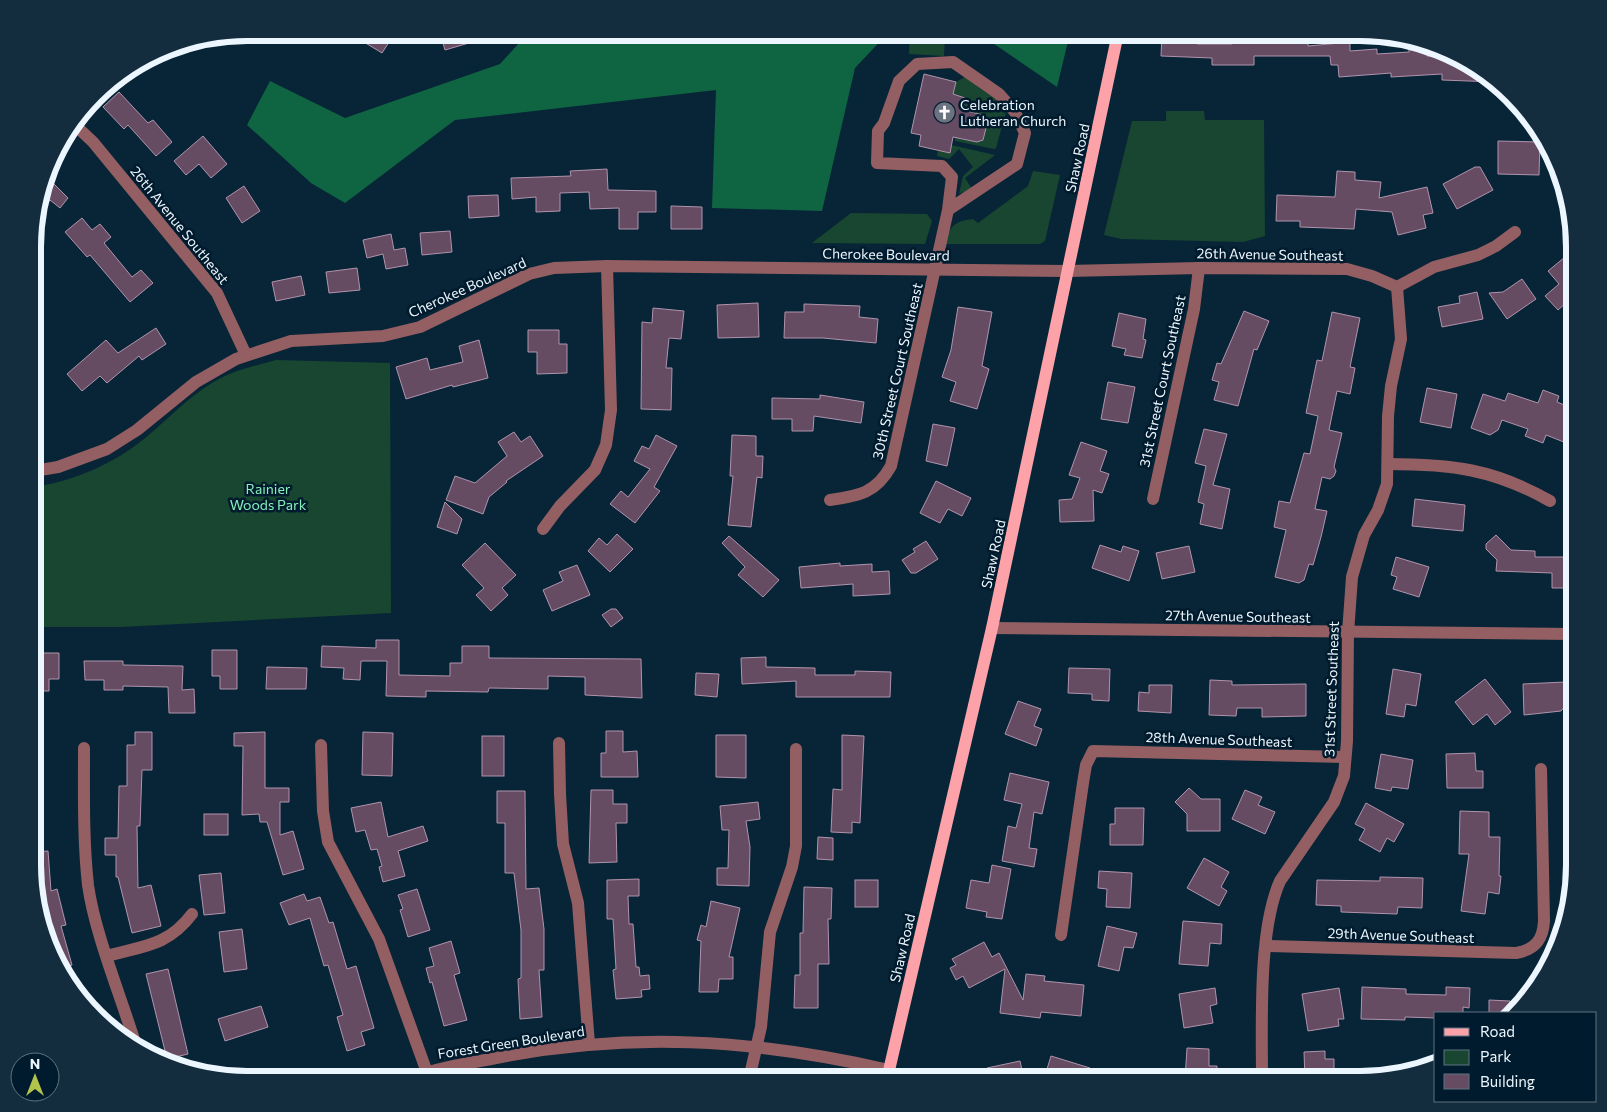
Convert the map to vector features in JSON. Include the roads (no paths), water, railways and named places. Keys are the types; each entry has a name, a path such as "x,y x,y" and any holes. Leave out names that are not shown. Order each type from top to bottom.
{"main road":[{"name":"Shaw Road","path":"889,1071 992,628 1116,41"}],"street":[{"name":"30th Street Court Southeast","path":"830,500 866,492 882,482 891,466 948,210 952,177 942,166 877,163 878,131 884,123 899,81 917,64 953,62 999,94 1015,112 1025,133 1017,164 948,210"},
{"name":"26th Avenue Southeast","path":"79,128 93,142 217,293 246,355"},
{"path":"1397,287 1434,267 1478,255 1496,246 1515,232"},
{"name":"Cherokee Boulevard","path":"41,470 58,467 107,449 137,430 215,369 246,355 291,341 383,336 420,327 529,274 554,268 607,266 1068,271"},
{"path":"543,529 560,506 595,470 606,445 610,410 607,266"},
{"name":"26th Avenue Southeast","path":"1068,271 1199,268 1347,269 1372,276 1397,287"},
{"name":"31st Street Court Southeast","path":"1153,499 1194,309 1199,268"},
{"name":"31st Street Southeast","path":"1262,1071 1266,946 1275,893 1280,881 1334,802 1344,776 1348,724 1348,633 1352,576 1364,535 1383,498 1387,484 1389,408 1401,339 1397,287"},
{"path":"1388,464 1467,468 1512,482 1550,501"},
{"name":"27th Avenue Southeast","path":"992,628 1566,634"},
{"path":"559,743 563,844 578,903 589,1044"},
{"path":"321,745 322,811 328,842 379,938 427,1071"},
{"path":"84,748 84,818 89,886 133,1036"},
{"path":"751,1071 761,1027 770,932 792,867 796,846 796,749"},
{"name":"28th Avenue Southeast","path":"1061,935 1086,765 1093,751 1344,757"},
{"name":"29th Avenue Southeast","path":"1266,946 1516,953 1526,951 1534,946 1543,932 1544,921 1541,769"},
{"path":"108,956 162,941 176,932 192,914"},
{"name":"Forest Green Boulevard","path":"446,1071 538,1050 589,1044 656,1041 756,1046 838,1058 879,1071"}],"place":[{"name":"Celebration Lutheran Church","path":"944,112"}],"park label":[{"name":"Rainier Woods Park","path":"268,496"}]}
